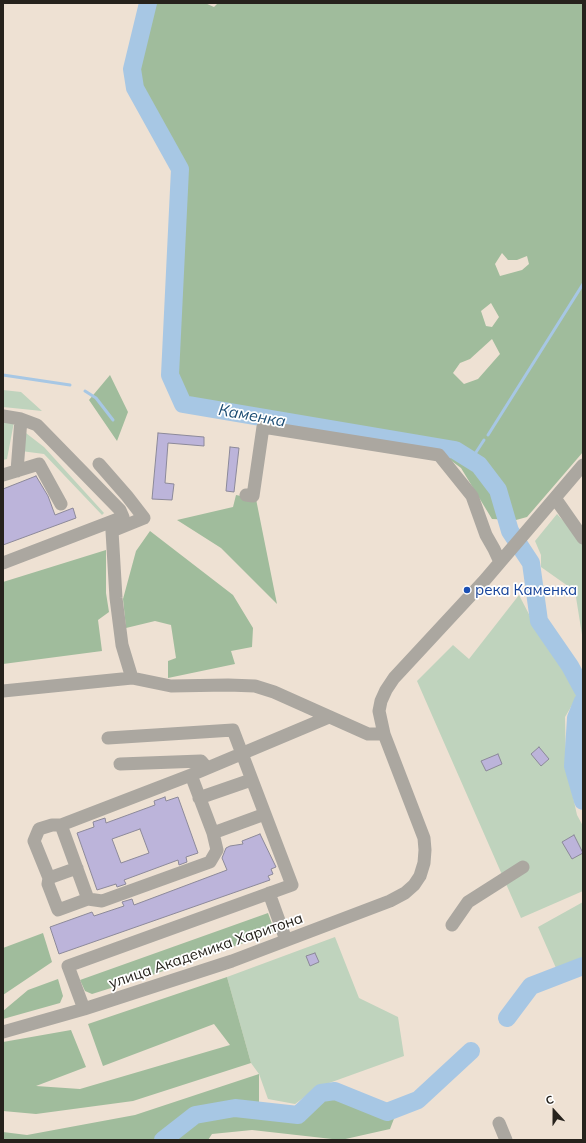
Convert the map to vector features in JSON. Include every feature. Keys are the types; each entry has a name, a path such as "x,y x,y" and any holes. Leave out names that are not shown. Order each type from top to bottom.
{"street":[{"path":"3,416 21,419 37,424 120,510 123,517 3,563"},
{"path":"17,471 21,419"},
{"path":"246,494 253,496 263,427 439,455 472,496 486,535 500,562"},
{"path":"3,475 38,464 61,504"},
{"path":"100,464 144,518 112,531 116,598 122,645 132,678"},
{"path":"3,691 132,678 171,686 255,686 274,692 368,734 384,734 380,712 381,701 394,678 500,562 583,465"},
{"path":"555,498 583,538"},
{"path":"191,775 218,850 210,862 102,901 88,899 58,910 48,884 49,878 34,841 39,829 52,825 61,825 191,775 329,717"},
{"path":"84,1010 68,966 292,885 233,730 108,738"},
{"name":"улица Академика Харитона","path":"3,1032 84,1010 232,961 390,901 405,893 414,885 420,876 424,863 424,838 384,734"},
{"path":"120,764 201,761 207,768"},
{"path":"200,798 252,780"},
{"path":"213,833 265,814"},
{"path":"61,825 88,899"},
{"path":"452,925 468,902 523,867"},
{"path":"49,878 77,868"},
{"path":"269,893 286,940"},
{"path":"499,1123 506,1140"}],"green space":[{"path":"153,3 205,3 214,7 218,3 583,3 583,452 527,517 516,520 492,519 461,468 441,453 185,406 177,375 187,168 136,76","holes":["502,253 508,260 517,260 527,256 529,264 522,270 500,276 495,264","491,303 499,317 492,327 486,326 481,311","492,339 500,354 478,379 464,384 453,373 460,363 470,359"]},
{"path":"110,375 128,412 117,441 89,400"},
{"path":"3,390 21,392 42,411 3,407"},
{"path":"3,420 14,422 7,459 3,460"},
{"path":"22,430 44,447 104,513 102,515 44,454 21,451"},
{"path":"236,495 256,499 277,604 221,548 177,520 233,507"},
{"path":"557,514 569,527 583,538 583,641 575,591 541,567 541,555 535,541"},
{"path":"150,531 233,595 253,628 252,647 231,651 235,664 168,678 168,661 176,658 171,625 155,621 126,628 123,599 136,551"},
{"path":"106,550 106,593 109,612 98,620 102,651 3,664 3,582"},
{"path":"519,595 533,622 566,671 578,695 565,717 566,765 577,815 583,826 583,891 521,918 417,681 453,645 469,659"},
{"path":"583,902 583,962 556,968 538,927"},
{"path":"268,913 275,932 146,977 92,994 85,991 80,980"},
{"path":"43,933 52,962 3,995 3,948"},
{"path":"335,937 359,998 398,1017 404,1056 318,1087 295,1104 268,1099 259,1074 251,1063 227,977"},
{"path":"227,977 251,1063 133,1101 36,1114 3,1111 3,1042 71,1030 86,1067 36,1086 80,1089 230,1045 214,1024 103,1066 88,1024"},
{"path":"58,979 63,996 60,1003 3,1019 3,1011 28,990"},
{"path":"259,1074 259,1103 297,1111 329,1086 397,1111 390,1129 341,1140 252,1130 212,1134 208,1140 3,1140 3,1132 27,1135 135,1115"}],"building":[{"path":"158,433 204,437 204,446 168,443 165,483 174,484 172,500 152,499"},
{"path":"230,447 239,448 234,492 226,491"},
{"path":"36,476 48,496 55,515 73,508 76,518 3,545 3,489"},
{"path":"539,747 549,759 541,766 531,754"},
{"path":"498,754 502,764 486,771 481,761"},
{"path":"165,797 166,801 178,797 198,853 186,857 187,862 179,865 178,860 124,880 126,884 117,887 116,884 97,890 77,833 94,827 93,822 105,818 106,823 155,805 154,801","holes":["140,829 149,853 121,863 112,839"]},
{"path":"260,834 276,867 271,869 273,874 268,876 270,880 59,954 50,927 92,912 94,916 124,906 122,902 132,899 134,905 227,870 222,858 226,848 243,844 242,841"},
{"path":"574,835 583,853 572,859 562,842"},
{"path":"315,953 319,962 310,966 306,956"}],"waterway":[{"name":"Каменка","path":"148,3 132,69 135,88 180,169 170,375 183,404 455,450 479,465 498,490 510,531 531,563 539,621 570,666 583,690"},
{"path":"488,435 583,284"},
{"path":"3,375 70,385"},
{"path":"85,391 96,398 113,420"},
{"path":"471,460 484,440"},
{"name":"Каменка","path":"579,683 583,678"},
{"name":"Каменка","path":"583,701 576,718 573,766 583,801"},
{"name":"Каменка","path":"507,1018 531,986 583,966"},
{"name":"Каменка","path":"163,1140 195,1115 235,1108 298,1115 321,1093 335,1091 387,1112 418,1100 471,1051"}],"place":[{"name":"река Каменка","path":"467,590"}]}
